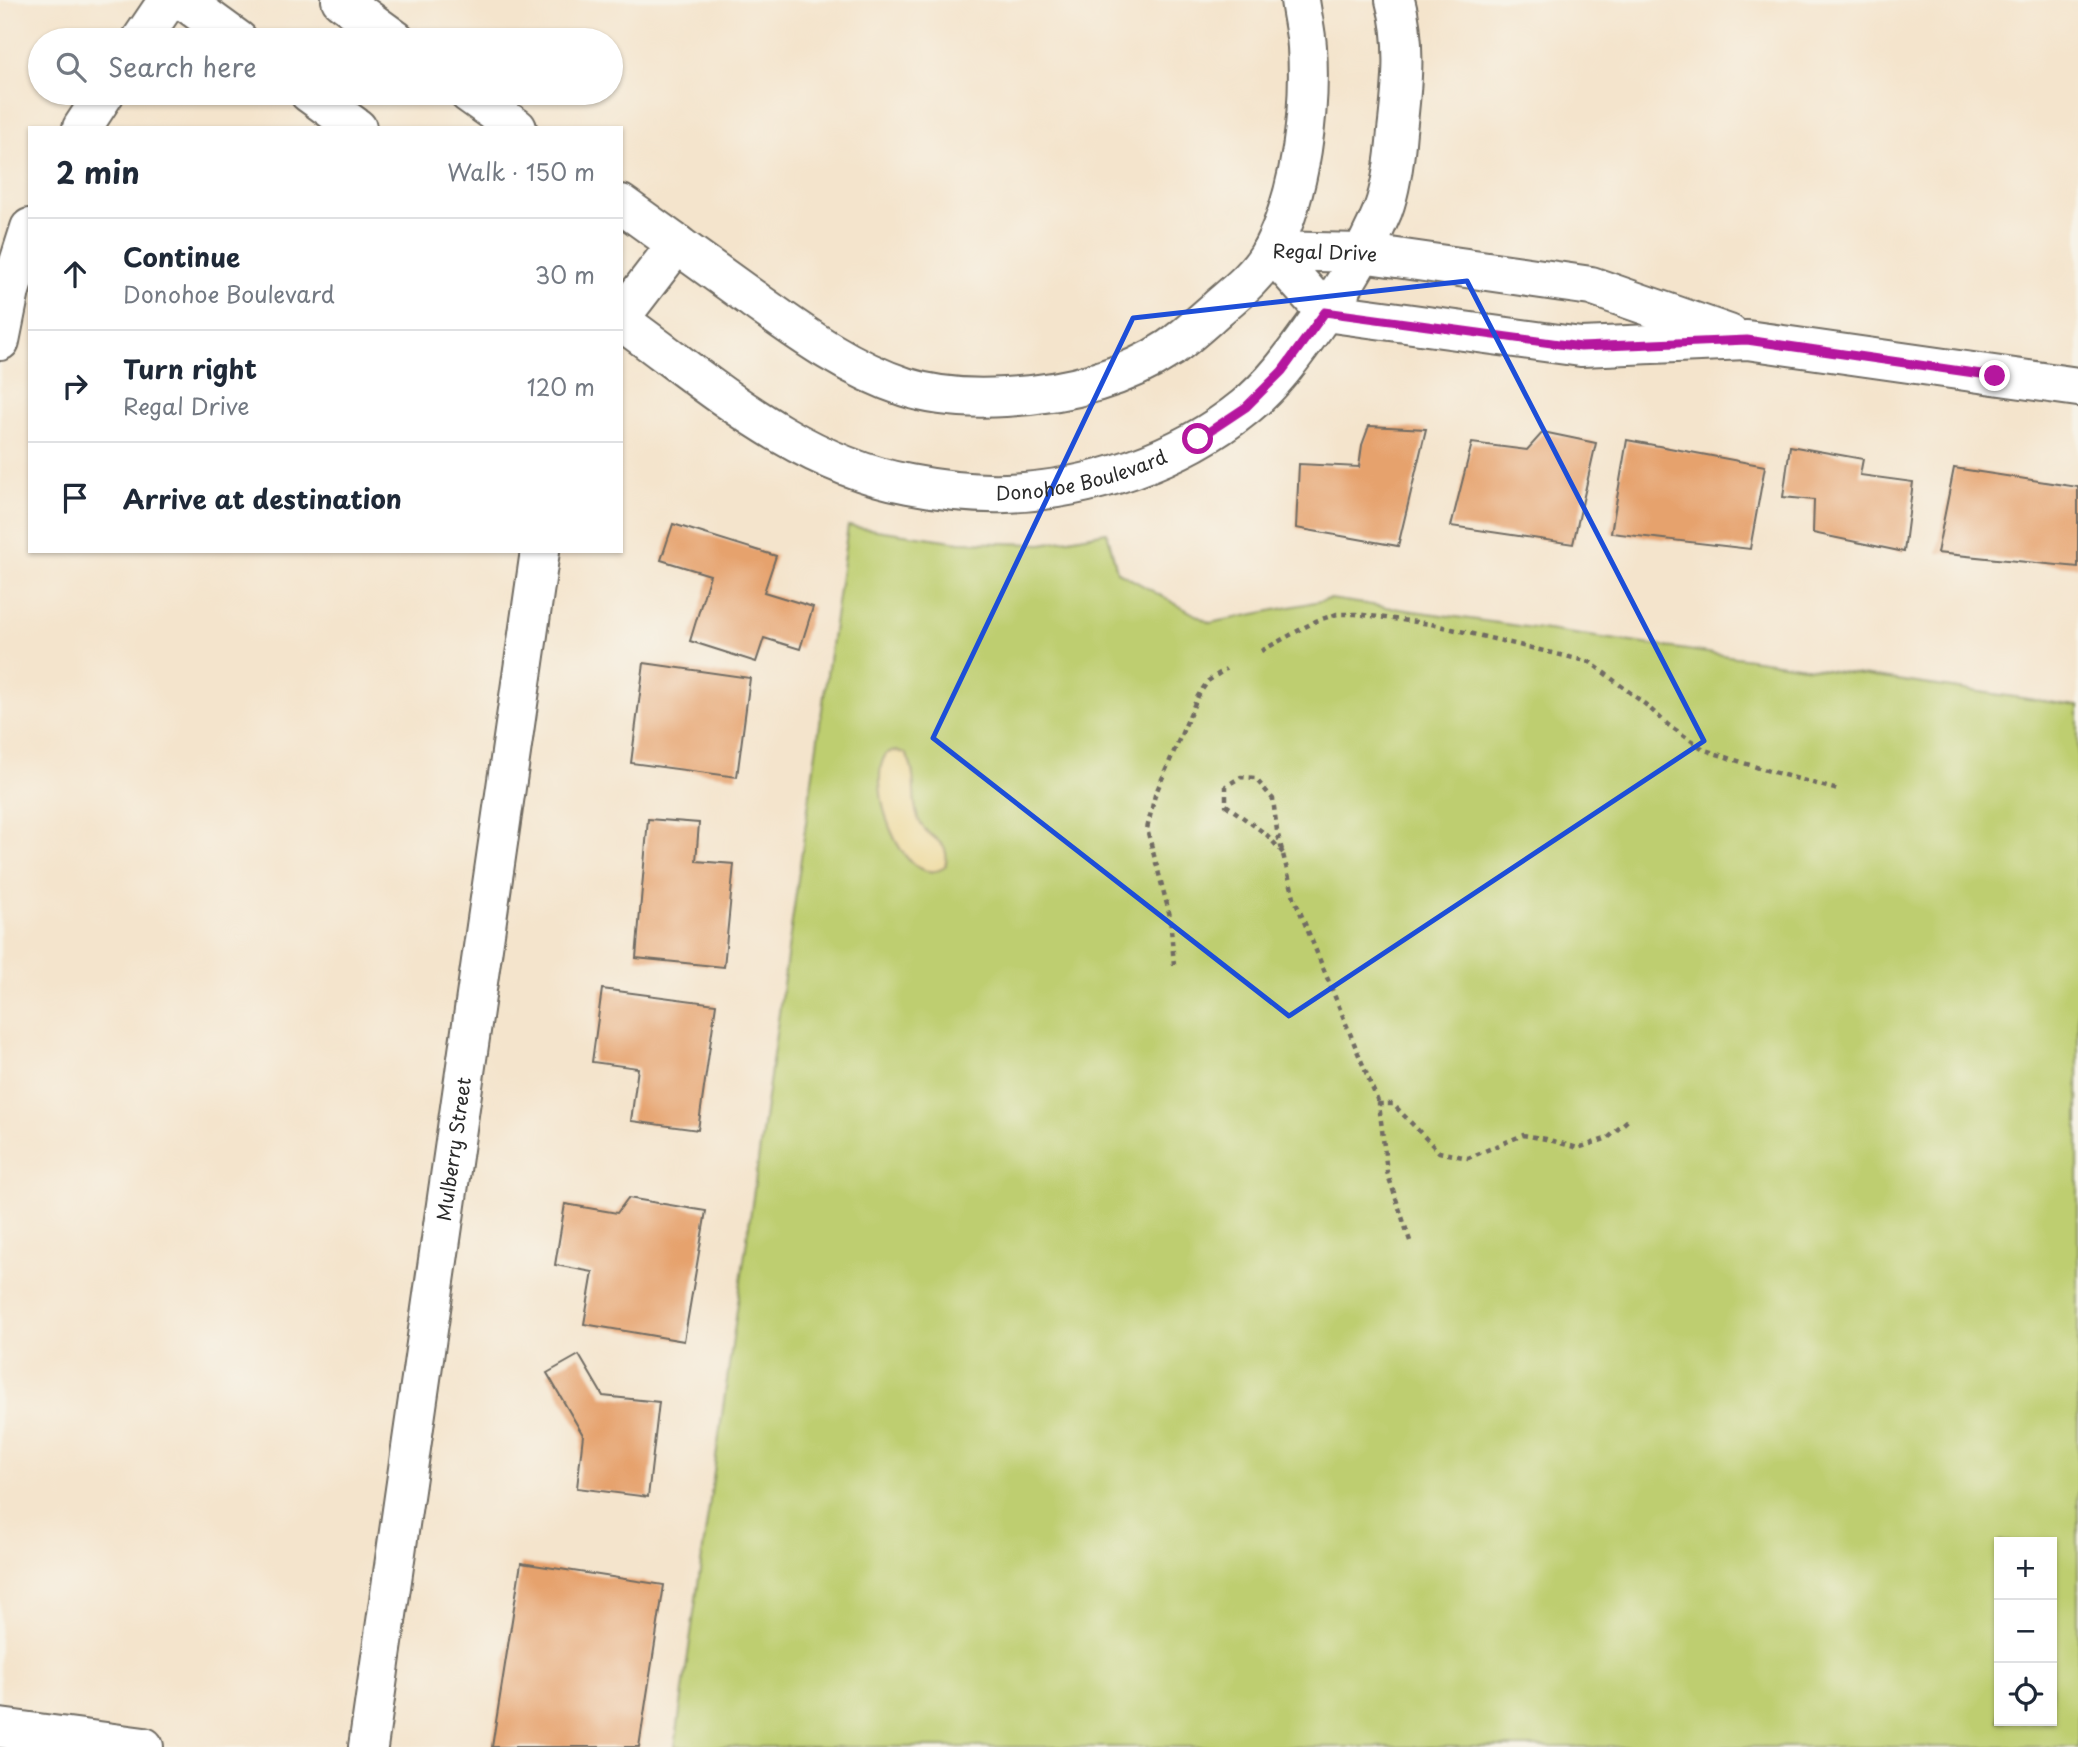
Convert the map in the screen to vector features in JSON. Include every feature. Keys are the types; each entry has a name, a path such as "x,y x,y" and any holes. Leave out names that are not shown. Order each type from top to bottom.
{"street":[{"path":"149,28 168,0"},
{"path":"183,0 222,28"},
{"path":"341,0 380,28"},
{"path":"623,205 813,342 861,369 907,387 950,396 990,398 1057,393 1089,386 1133,368 1170,347 1242,287 1271,251 1288,211 1300,158 1307,98 1307,47 1300,0"},
{"name":"Donohoe Boulevard","path":"623,320 756,418 804,448 855,470 906,484 958,491 1005,493 1103,478 1154,460 1198,439 1246,407 1282,371 1349,281 1383,208 1394,164 1403,54 1395,0"},
{"path":"83,126 97,105"},
{"path":"325,105 354,126"},
{"path":"485,105 514,126"},
{"path":"0,341 10,291 28,234"},
{"path":"623,316 677,244"},
{"name":"Regal Drive","path":"1271,251 1362,253 1591,286 1747,340"},
{"name":"Regal Drive","path":"1271,251 1325,312 1581,347 1747,340 2078,387"},
{"name":"Mulberry Street","path":"368,1747 540,553"},
{"path":"0,1728 144,1747"}],"path":[{"path":"1261,651 1316,621 1336,614 1356,614 1431,624 1590,662 1667,724 1705,750 1838,790"},
{"path":"1174,965 1170,916 1147,829 1155,795 1198,696 1208,681 1226,669"},
{"path":"1283,853 1267,835 1226,805 1226,786 1241,777 1255,778 1273,799 1294,897 1379,1104 1387,1172 1410,1241"},
{"path":"1379,1104 1393,1104 1439,1152 1468,1157 1523,1135 1578,1148 1608,1138 1628,1120"}],"highlighted area":[{"path":"1467,281 1704,741 1289,1016 933,738 1133,318"}],"green space":[{"path":"848,526 960,542 1042,544 1107,532 1117,571 1210,623 1330,599 2078,706 2078,1747 675,1747"}],"sand":[{"path":"887,753 905,753 912,768 918,818 922,826 945,850 945,867 929,871 914,865 901,850 891,830 880,786 881,767"}],"building":[{"path":"1369,426 1426,429 1398,546 1296,528 1299,464 1359,467 1362,445"},
{"path":"1543,432 1596,443 1573,544 1451,526 1472,443 1527,450"},
{"path":"1627,440 1765,466 1750,549 1611,533"},
{"path":"1790,446 1863,459 1860,475 1913,482 1904,552 1813,533 1814,500 1783,497"},
{"path":"1954,468 2078,487 2078,567 1937,553"},
{"path":"673,524 776,556 764,592 813,607 800,649 764,638 756,662 690,641 710,575 661,560"},
{"path":"644,663 750,678 737,777 631,763"},
{"path":"648,819 699,823 696,861 734,864 724,967 636,958"},
{"path":"602,989 716,1004 698,1130 631,1121 638,1068 592,1062"},
{"path":"628,1198 706,1211 684,1341 584,1324 593,1272 555,1265 565,1204 617,1213"},
{"path":"579,1355 603,1396 659,1402 648,1497 577,1488 583,1435 547,1373"},
{"path":"521,1563 664,1585 639,1747 492,1747"}],"route":[{"path":"1198,439 1246,407 1282,371 1325,312 1581,347 1747,340 1995,376"}]}
